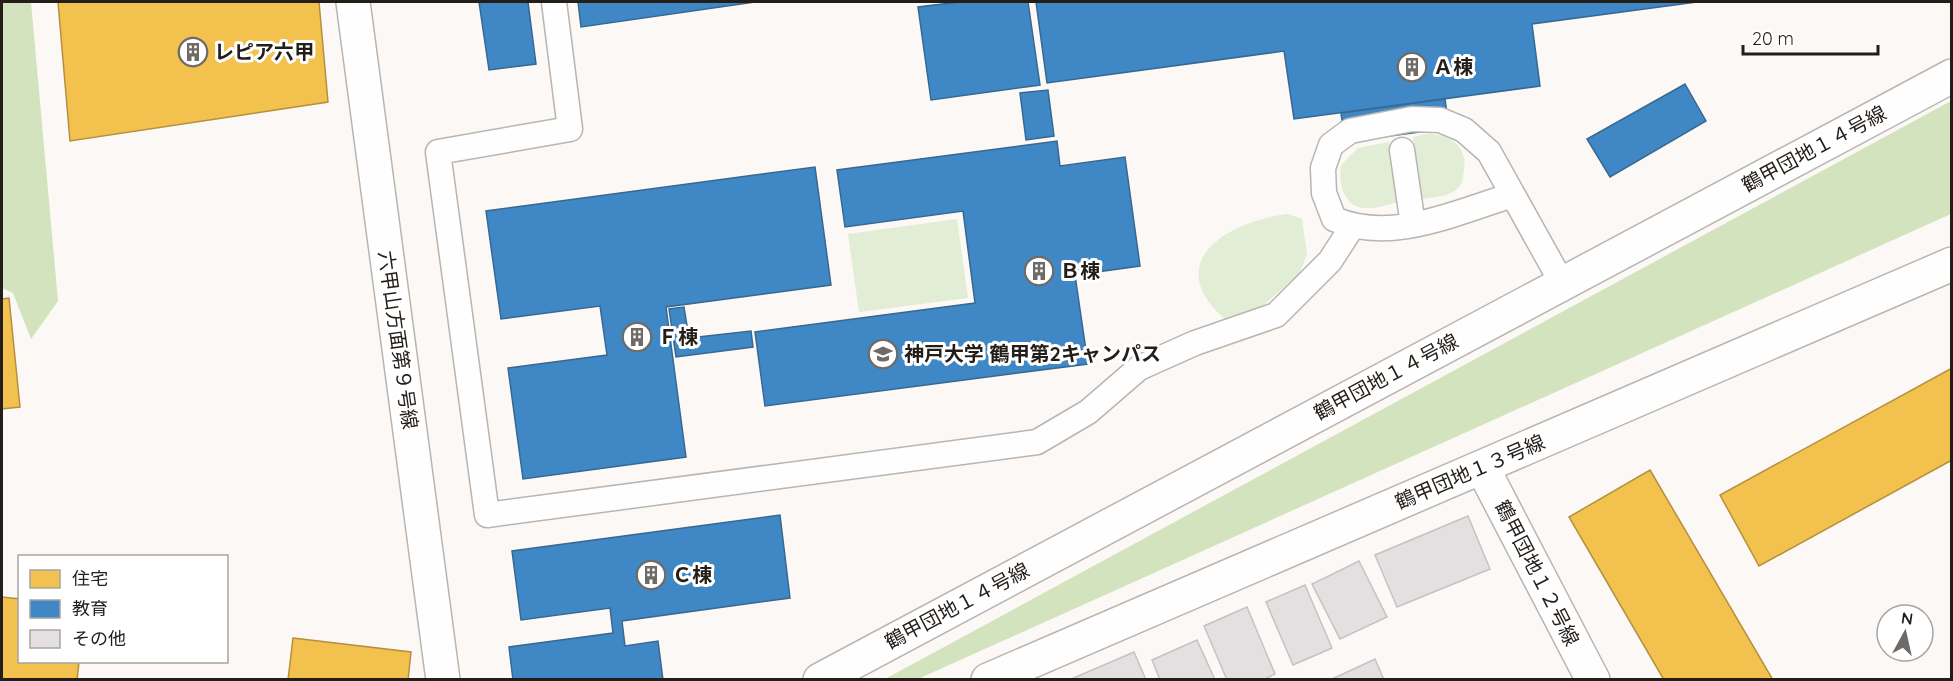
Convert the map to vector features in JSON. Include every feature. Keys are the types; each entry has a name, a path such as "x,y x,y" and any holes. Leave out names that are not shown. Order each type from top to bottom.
{"street":[{"name":"六甲山方面第９号線","path":"353,2 443,680"},
{"name":"鶴甲団地１４号線","path":"820,680 1952,76"},
{"name":"鶴甲団地１３号線","path":"988,680 1952,264"},
{"name":"鶴甲団地１２号線","path":"1482,467 1587,678"}],"lane":[{"path":"554,2 570,129 438,152 487,515 1037,442 1088,412 1138,369 1195,343 1276,315 1330,261 1352,227"},
{"path":"1513,195 1396,230 1352,227 1334,219 1324,194 1323,168 1331,145 1350,131 1412,119 1440,120 1464,130 1489,152 1513,195 1562,283"},
{"path":"1402,150 1413,225"}],"green space":[{"path":"2,2 31,2 58,301 31,339 13,293 2,288"},
{"path":"1951,101 1951,214 918,679 885,679"},
{"path":"1426,134 1442,136 1455,143 1463,154 1464,170 1461,184 1454,191 1422,199 1413,137"},
{"path":"1389,142 1399,202 1370,208 1352,204 1342,187 1341,165 1358,148"},
{"path":"1288,214 1302,219 1307,255 1299,274 1259,309 1226,320 1207,299 1199,280 1200,263 1209,248 1224,235 1265,218"},
{"path":"957,219 968,298 859,312 848,234"}],"building: 住宅":[{"name":"レピア六甲","path":"58,2 319,2 328,102 70,141"},
{"path":"9,298 20,407 2,409 2,299"},
{"path":"1952,368 1952,460 1759,566 1720,495"},
{"path":"1650,470 1773,680 1664,680 1569,517"},
{"path":"2,597 18,599 18,663 79,663 77,680 2,680"},
{"path":"293,638 411,652 408,680 288,680"}],"building: 教育":[{"path":"479,2 528,2 536,64 489,70"},
{"path":"578,2 755,2 581,27"},
{"path":"959,2 1028,2 1040,85 931,100 918,7"},
{"name":"Ａ棟","path":"1036,2 1697,2 1532,24 1540,86 1294,119 1284,51 1047,83"},
{"path":"1685,84 1706,121 1610,177 1587,139"},
{"path":"1048,90 1054,136 1026,140 1020,93"},
{"path":"1445,99 1449,128 1345,142 1341,113"},
{"name":"Ｂ棟","path":"1057,141 1060,166 1125,157 1140,266 1075,275 1088,364 765,406 755,332 975,303 963,211 845,227 837,170"},
{"name":"Ｆ棟","path":"815,167 831,285 666,307 686,457 523,479 508,368 607,355 600,306 501,319 486,211"},
{"path":"684,307 689,338 751,331 753,347 676,357 669,309"},
{"name":"Ｃ棟","path":"780,515 790,598 622,621 625,646 658,641 663,680 513,680 509,647 613,633 610,608 521,620 512,551"}],"building: その他":[{"path":"1468,516 1490,569 1397,607 1375,555"},
{"path":"1359,561 1387,617 1340,639 1312,584"},
{"path":"1305,585 1332,648 1293,665 1266,602"},
{"path":"1247,607 1275,674 1263,680 1227,680 1204,626"},
{"path":"1197,640 1215,680 1160,680 1152,660"},
{"path":"1134,652 1146,680 1069,680"},
{"path":"1375,659 1384,680 1330,680"}],"place":[{"name":"レピア六甲","path":"193,52"},
{"name":"Ａ棟","path":"1412,67"},
{"name":"Ｂ棟","path":"1039,271"},
{"name":"Ｆ棟","path":"637,337"},
{"name":"神戸大学 鶴甲第2キャンパス","path":"883,354"},
{"name":"Ｃ棟","path":"651,575"}]}
